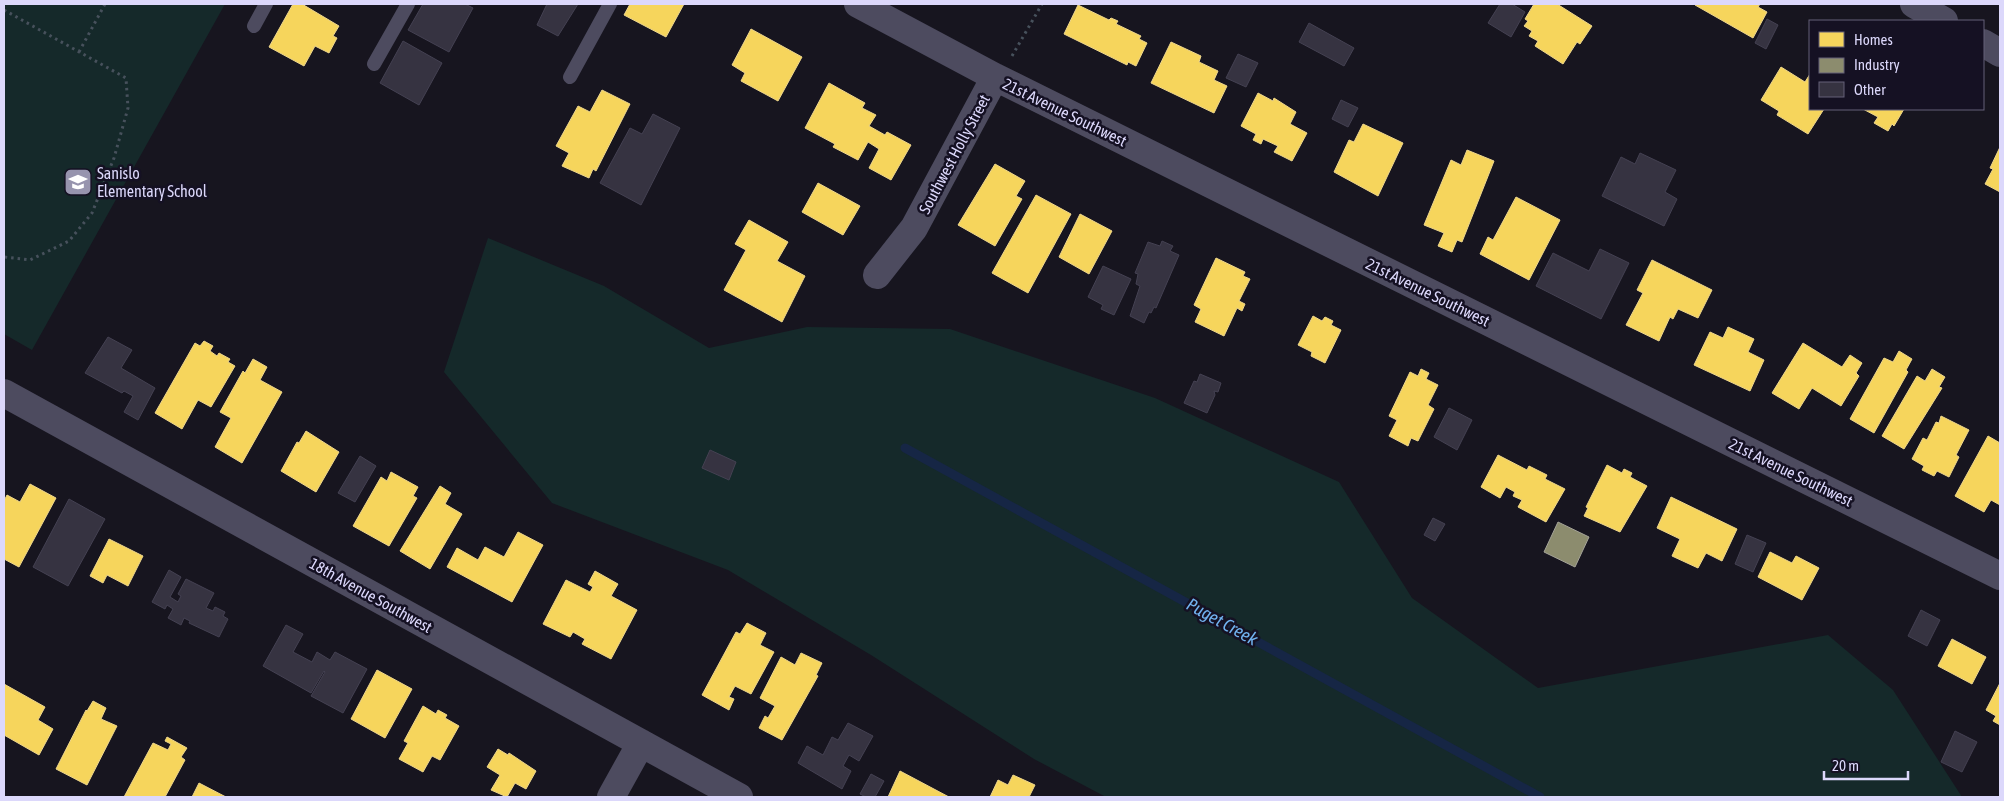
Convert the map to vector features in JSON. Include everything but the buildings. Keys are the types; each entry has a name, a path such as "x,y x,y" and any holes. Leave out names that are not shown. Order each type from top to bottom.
{"street":[{"name":"21st Avenue Southwest","path":"858,4 995,77 2000,576"},
{"path":"1914,4 1942,20"},
{"path":"1984,44 2000,53"},
{"name":"Southwest Holly Street","path":"877,275 914,228 995,77"},
{"name":"18th Avenue Southwest","path":"4,393 739,797"},
{"path":"611,797 641,742"}],"lane":[{"path":"254,26 266,4"},
{"path":"374,64 408,4"},
{"path":"570,77 610,4"}],"path":[{"path":"79,52 105,4"},
{"name":"Southwest Holly Street","path":"995,77 1007,66 1042,4"},
{"path":"4,10 126,78 128,108 114,158 92,213 69,241 30,260 4,257"}],"green space":[{"name":"Sanislo Elementary School","path":"4,4 225,4 32,350 4,334"},
{"path":"488,238 604,286 709,348 807,327 950,329 1155,398 1339,482 1412,598 1538,688 1828,635 1893,690 1962,797 1106,797 1034,759 871,655 728,570 552,503 444,372"}],"waterway":[{"name":"Puget Creek","path":"905,448 1540,797"}],"place":[{"name":"Sanislo Elementary School","path":"78,182"}]}
